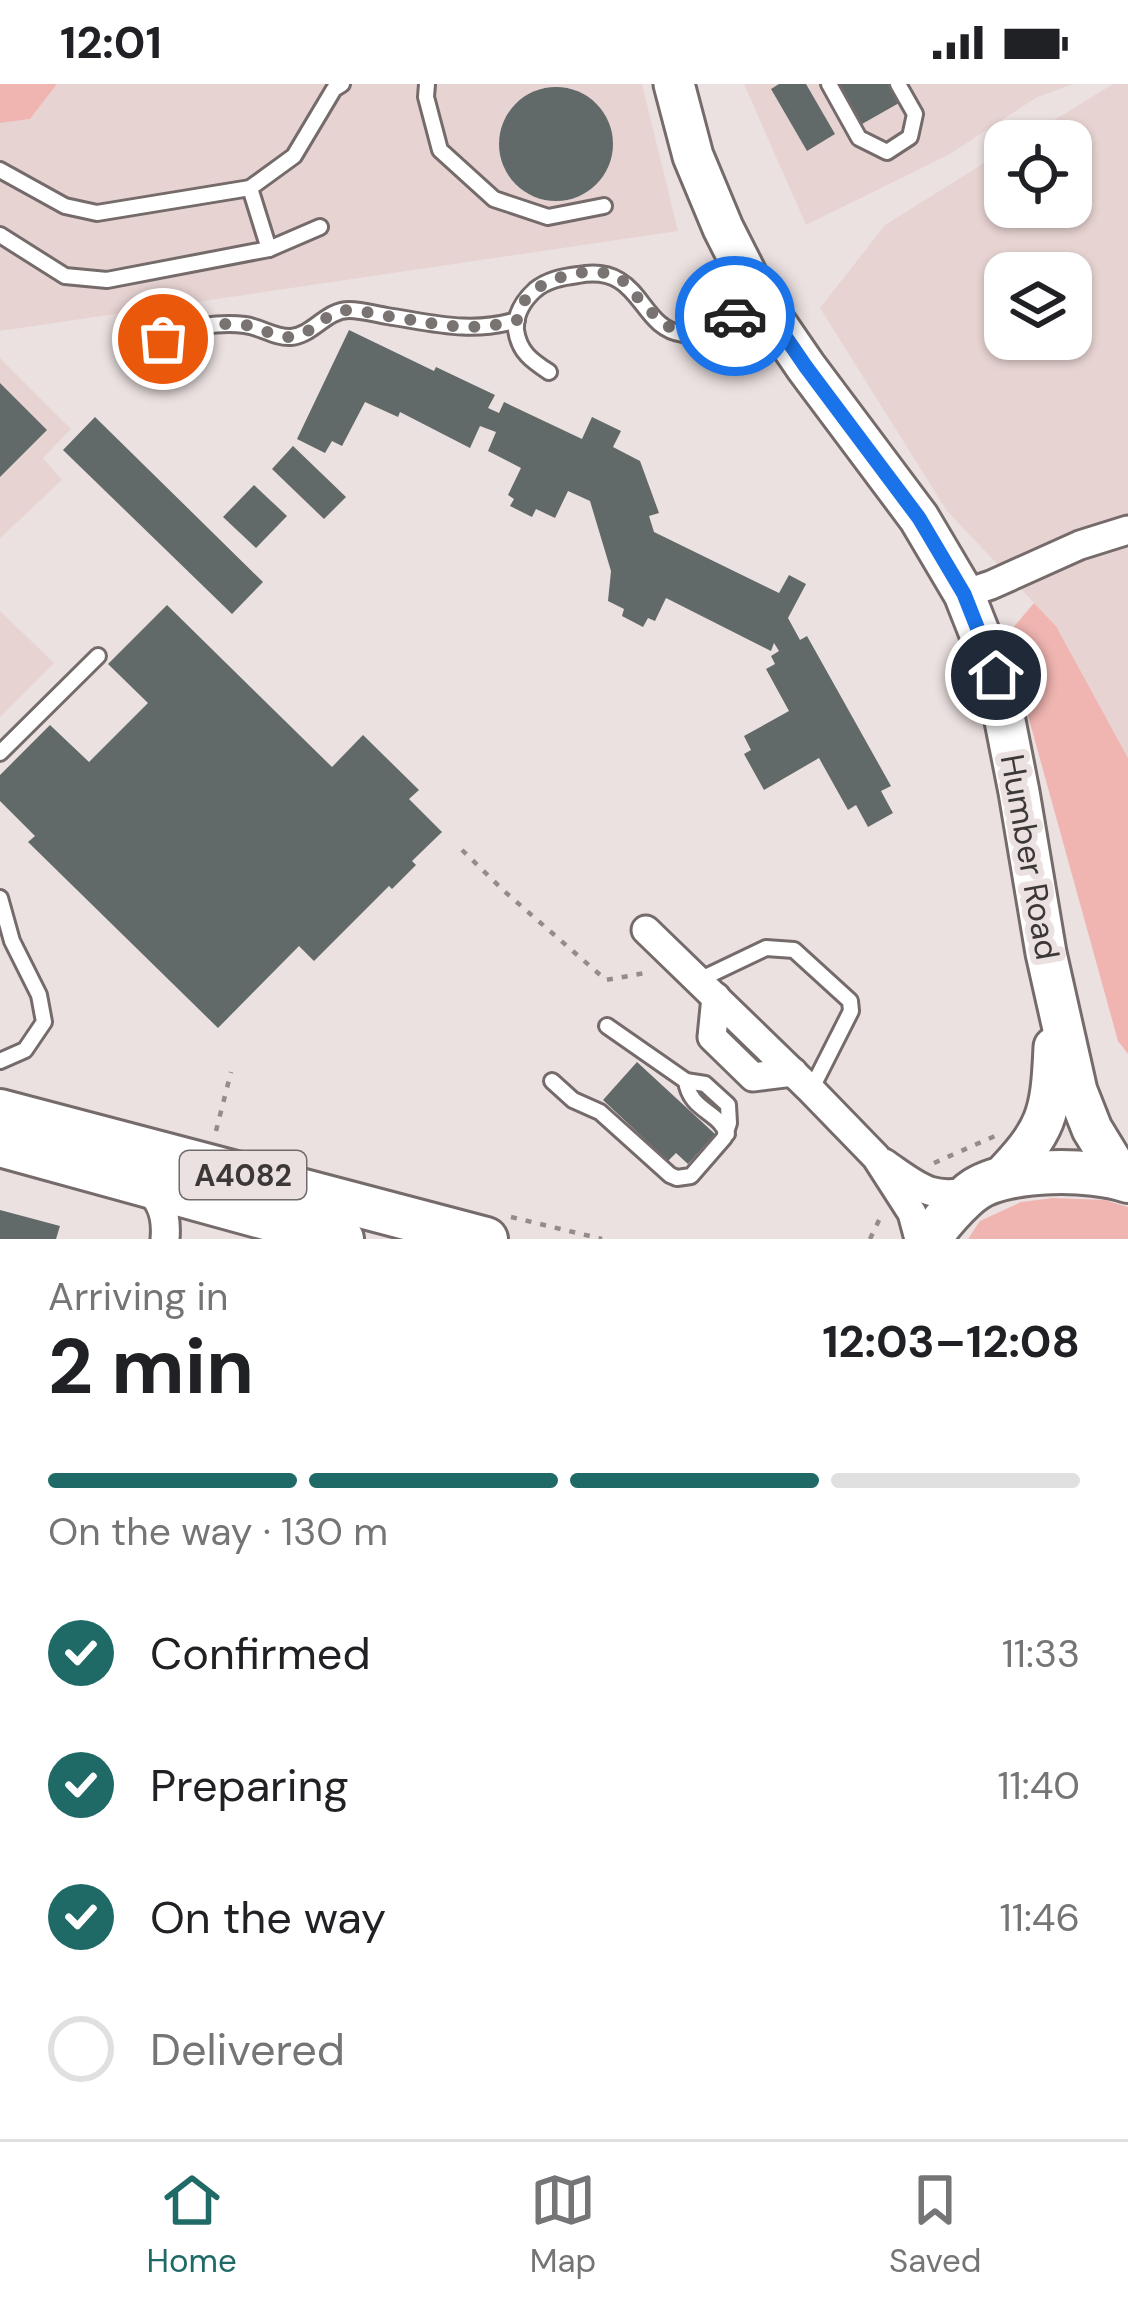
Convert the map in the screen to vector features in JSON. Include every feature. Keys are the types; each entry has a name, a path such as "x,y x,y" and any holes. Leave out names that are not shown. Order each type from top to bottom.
{"main road":[{"name":"Humber Road","path":"674,84 693,156 758,297 919,518 964,594 996,675 1077,1091 1092,1129 1125,1179"},
{"name":"Humber Road","path":"987,1185 1030,1147 1046,1118 1056,998"},
{"name":"A4082","path":"0,1111 486,1239"},
{"name":"A4082","path":"0,1145 137,1182 282,1233 342,1239"},
{"path":"930,1239 987,1185 1041,1172 1125,1179"}],"street":[{"path":"964,594 1128,530"},
{"path":"646,930 876,1157 912,1214 919,1239"},
{"path":"876,1157 921,1187 948,1196 987,1185"},
{"path":"137,1182 161,1206 166,1239"}],"lane":[{"path":"0,170 65,206 98,213 250,188 294,156 334,89 342,84"},
{"path":"427,84 440,150 494,199 548,217 604,206"},
{"path":"829,84 859,138 887,152 910,137 915,114 898,84"},
{"path":"250,188 268,249"},
{"path":"0,235 65,276 107,280 268,249 320,227"},
{"path":"549,372 521,348 517,320 520,307 541,285 585,273 618,277 662,324 688,335 717,330 758,297"},
{"path":"163,339 186,329 236,325 294,337 349,310 460,328 517,320"},
{"path":"0,753 98,656"},
{"path":"0,898 12,940 39,995 44,1022 26,1050 0,1060"},
{"path":"707,988 766,948 794,950 850,1001 851,1011 802,1081"},
{"path":"552,1081 573,1100 600,1112 676,1178 691,1175 727,1134 728,1106 705,1084 686,1081 608,1026"}],"path":[{"path":"462,850 606,980 658,971 672,956"},
{"path":"214,1137 231,1072"}],"shaded area":[{"path":"0,84 57,84 30,119 0,123"},
{"path":"57,84 642,84 678,231 0,331 0,123 30,119"},
{"path":"744,84 1074,84 1037,97 1002,120 984,120 984,132 950,154 806,225"},
{"path":"1113,84 1128,84 1128,758 1056,626 947,511 820,308 885,225 984,163 984,228 1092,228 1092,120 1054,120"},
{"path":"0,358 71,429 43,458 62,480 0,538"},
{"path":"1034,603 1056,626 1128,758 1128,1054 1118,1041 1006,636"},
{"path":"0,611 54,663 0,717"},
{"path":"1105,1200 1128,1207 1128,1239 968,1239 980,1221 1021,1202"}],"building":[{"path":"779,84 806,84 835,134 807,151 771,89"},
{"path":"839,84 888,84 899,103 862,124"},
{"path":"556,87 578,92 596,104 608,122 613,144 608,166 596,184 578,196 556,201 534,196 516,184 504,166 499,144 504,122 516,104 534,92"},
{"path":"349,330 495,395 488,408 499,413 504,402 582,439 592,417 621,431 613,447 640,461 659,513 649,516 654,532 779,593 789,575 806,584 788,618 800,640 807,636 891,786 881,791 893,813 868,827 856,805 848,810 819,758 764,790 744,754 751,750 744,736 789,711 766,669 775,664 771,656 779,651 774,643 771,651 666,598 655,621 648,618 643,627 622,616 624,609 608,601 611,571 590,501 568,491 555,518 536,509 532,517 510,506 514,499 508,495 521,468 488,451 496,432 480,426 470,448 400,412 398,417 365,402 342,446 332,441 325,453 297,439"},
{"path":"0,383 47,430 0,477"},
{"path":"95,417 263,582 232,614 63,450"},
{"path":"293,446 346,497 324,519 272,469"},
{"path":"254,485 287,516 256,548 223,517"},
{"path":"167,605 332,767 363,735 419,790 409,799 442,832 412,861 416,865 314,961 299,946 218,1028 28,842 35,836 0,801 0,775 50,725 89,762 148,703 108,664"},
{"path":"637,1062 715,1134 688,1164 676,1153 668,1161 603,1100"},
{"path":"0,1210 60,1226 56,1239 0,1239"}],"way so far":[{"path":"163,339 186,329 236,325 294,337 349,310 460,328 496,326 517,320 520,307 541,285 585,273 618,277 675,333 700,335 717,330 735,316"}],"route":[{"path":"735,316 758,297 919,518 964,594 996,675"}]}
